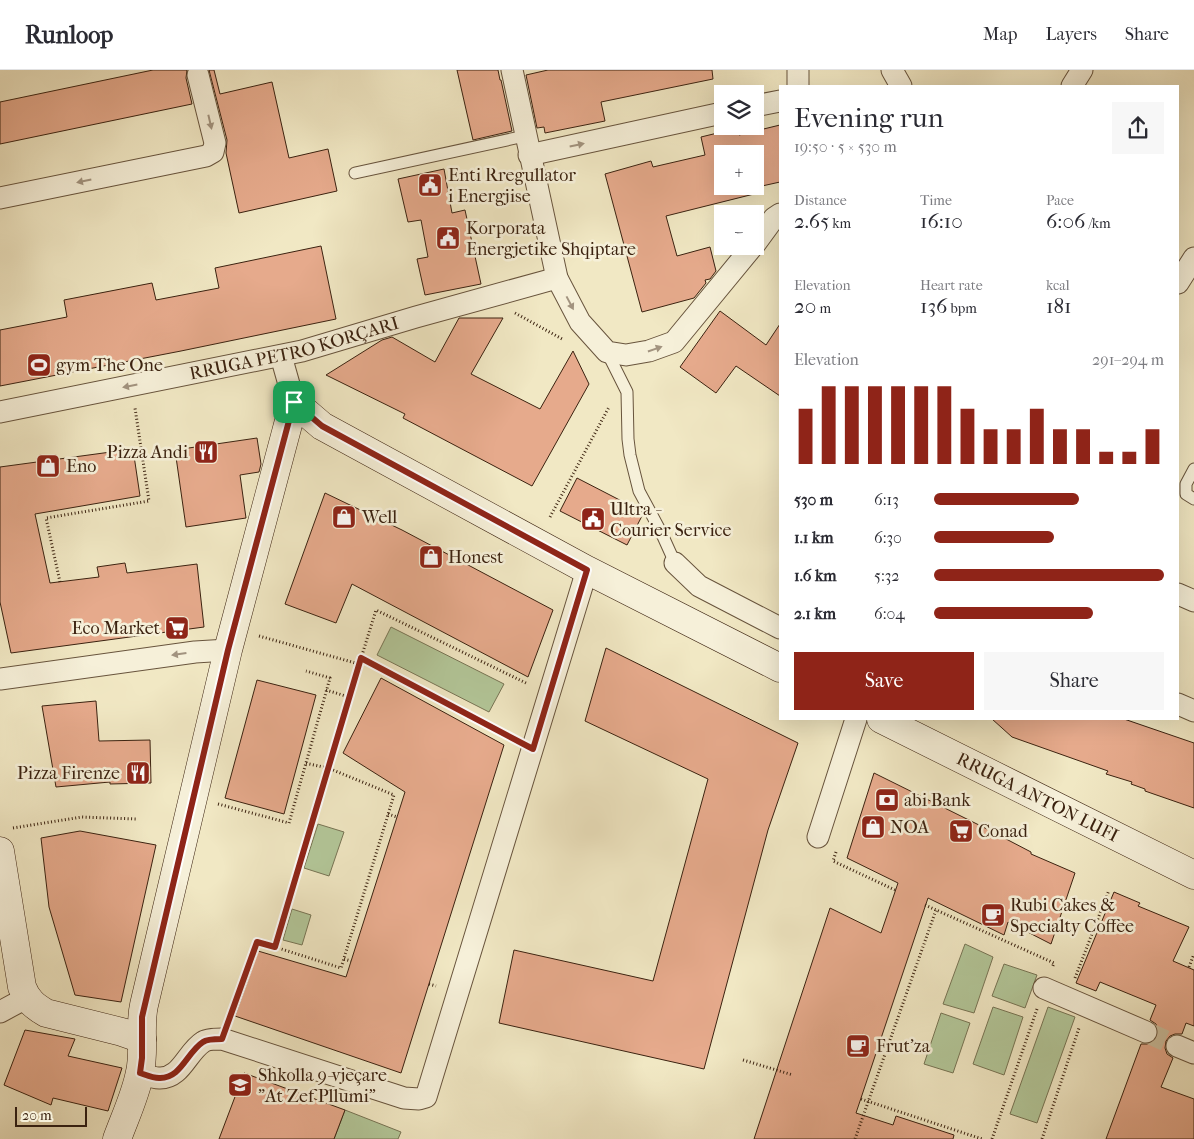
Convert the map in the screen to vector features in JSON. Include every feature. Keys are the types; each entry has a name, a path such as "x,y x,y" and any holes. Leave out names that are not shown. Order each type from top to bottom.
{"street":[{"path":"512,70 557,278 580,322 607,352 626,355 649,352 674,342 746,255"},
{"path":"798,70 798,85"},
{"path":"892,70 900,85"},
{"path":"1073,85 1082,70"},
{"path":"0,198 206,156 214,152 215,143 198,75"},
{"path":"764,104 779,101"},
{"path":"527,146 714,114"},
{"path":"764,232 774,218 779,215"},
{"path":"1179,282 1194,260"},
{"name":"RRUGA PETRO KORÇARI","path":"0,412 302,352 557,278"},
{"path":"118,1139 140,1073 142,1017 193,797 231,640 294,402 281,356"},
{"path":"294,402 322,426 587,570 779,667"},
{"path":"675,562 699,586 779,627"},
{"path":"140,1073 158,1078 168,1077 182,1067 189,1055 204,1041 222,1039 404,1098 419,1099 426,1097 587,570"},
{"path":"1179,594 1194,601"},
{"path":"0,679 195,652 231,640"},
{"path":"1179,704 1194,710"},
{"path":"818,837 856,720"},
{"name":"RRUGA ANTON LUFI","path":"884,720 1194,875"},
{"path":"2,847 22,987 26,998 34,1006 46,1013 122,1032 142,1039"},
{"path":"1044,988 1146,1032"},
{"path":"0,1012 26,998"}],"lane":[{"path":"355,173 527,146"},
{"path":"607,352 627,392 628,439 639,491 662,532 675,562"},
{"path":"1194,469 1186,484 1186,494 1194,499"}],"path":[{"path":"482,299 504,306 568,342"},
{"path":"550,517 622,382"},
{"path":"60,582 46,518 149,501 132,385"},
{"path":"222,1039 257,942 275,947 376,610 550,695"},
{"path":"231,640 359,664"},
{"path":"361,658 533,749"},
{"path":"193,797 289,823 330,678 306,671"},
{"path":"326,690 349,697"},
{"path":"270,945 341,968 394,795 328,768 306,763"},
{"path":"388,814 397,817"},
{"path":"2,847 82,817 136,819"},
{"path":"833,862 895,890"},
{"path":"1067,998 1109,890"},
{"path":"925,905 1054,963 992,1139"},
{"path":"855,1139 936,910"},
{"path":"1189,967 1194,954"},
{"path":"344,958 351,961"},
{"path":"1042,1139 1086,1006"},
{"path":"743,1060 793,1075"},
{"path":"861,1099 982,1139"}],"green space":[{"path":"391,627 504,684 489,712 377,655"},
{"path":"318,824 344,832 329,876 304,868"},
{"path":"292,909 311,915 302,945 283,940"},
{"path":"965,944 993,957 974,1013 943,1004"},
{"path":"1004,964 1037,975 1025,1008 992,996"},
{"path":"993,1007 1023,1017 1004,1075 973,1064"},
{"path":"1048,1007 1075,1017 1037,1123 1010,1114"},
{"path":"941,1013 970,1023 953,1073 924,1064"},
{"path":"345,1110 401,1132 398,1139 334,1139"}],"building":[{"path":"153,70 187,70 186,78 192,104 0,144 0,102"},
{"path":"209,70 214,70 220,94 272,82 289,158 328,149 337,191 239,213 226,153 227,140"},
{"path":"457,70 498,70 512,131 473,140"},
{"path":"548,70 712,70 713,79 601,102 605,121 545,133 544,127 537,128 526,75"},
{"path":"779,125 779,182 764,186 764,145 714,145 714,195 750,195 666,216 677,256 710,247 716,271 710,279 705,280 706,283 694,298 642,312 605,174 651,161 653,167 705,155 701,137 714,134 764,135 764,129"},
{"name":"Korporata Energjetike Shqiptare","path":"444,169 452,213 465,210 481,284 425,295 417,259 428,257 421,220 408,222 398,179"},
{"path":"321,246 336,319 0,386 0,330 67,317 64,300 152,283 156,300 219,288 215,268"},
{"path":"720,311 766,345 779,326 779,395 736,366 716,393 680,367"},
{"path":"459,318 503,318 471,374 540,409 573,351 589,384 532,486 403,418 405,414 326,375 382,340 392,337 435,362"},
{"path":"257,438 261,464 259,472 240,475 246,518 186,527 175,450"},
{"path":"133,449 140,496 35,514 50,583 99,577 97,567 125,563 127,573 197,564 204,627 11,653 0,602 0,467"},
{"path":"577,478 641,511 643,514 627,545 560,511"},
{"path":"325,493 402,530 553,610 528,677 352,584 336,623 285,604"},
{"path":"606,648 798,743 768,830 704,1069 499,1023 514,950 653,981 708,779 585,721"},
{"path":"381,678 504,745 401,1073 235,1016 258,951 346,977 405,792 343,753"},
{"path":"257,680 316,695 284,814 225,798"},
{"path":"96,701 99,741 150,740 151,783 110,784 110,782 56,787 42,706"},
{"path":"993,720 1127,720 1194,743 1194,808 1145,791 1145,789 1131,784 1132,782 1106,774 1108,771 1012,737"},
{"path":"874,773 985,828 1031,852 1031,854 1075,873 1051,944 1008,922 1004,935 928,898 856,1113 893,1125 896,1116 954,1135 953,1139 754,1139 830,908 881,933 898,883 847,858"},
{"path":"80,831 156,845 121,1002 75,995 49,907 41,838"},
{"path":"1114,892 1140,903 1138,906 1189,927 1173,961 1194,970 1194,1026 1186,1023 1182,1034 1170,1036 1166,1041 1165,1048 1167,1054 1173,1058 1161,1087 1194,1099 1194,1139 1106,1139 1141,1044 1153,1042 1157,1037 1158,1031 1156,1024 1150,1020 1156,1005 1100,982 1096,991 1076,983"},
{"path":"25,1030 75,1039 68,1056 122,1068 108,1111 53,1098 51,1105 4,1085"},
{"path":"244,1073 345,1110 334,1139 219,1139"}],"tunnel":[{"path":"1146,1032 1177,1046"}],"place":[{"name":"Enti Rregullator i Energjise","path":"430,185"},
{"name":"Korporata Energjetike Shqiptare","path":"448,238"},
{"name":"gym The One","path":"39,365"},
{"name":"Pizza Andi","path":"206,452"},
{"name":"Eno","path":"48,466"},
{"name":"Well","path":"344,517"},
{"name":"Ultra - Courier Service","path":"593,519"},
{"name":"Honest","path":"431,557"},
{"name":"Eco Market","path":"177,628"},
{"name":"Pizza Firenze","path":"138,773"},
{"name":"abi Bank","path":"887,800"},
{"name":"NOA","path":"873,827"},
{"name":"Conad","path":"961,831"},
{"name":"Rubi Cakes & Specialty Coffee","path":"993,915"},
{"name":"Frut'za","path":"858,1046"},
{"name":"Shkolla 9-vjeçare \"At Zef Pllumi\"","path":"240,1085"}],"route":[{"path":"294,402 322,426 587,570 533,749 361,658 275,947 257,942 222,1039 204,1041 189,1055 182,1067 168,1077 158,1078 140,1073 142,1017 228,650 294,402"}]}
